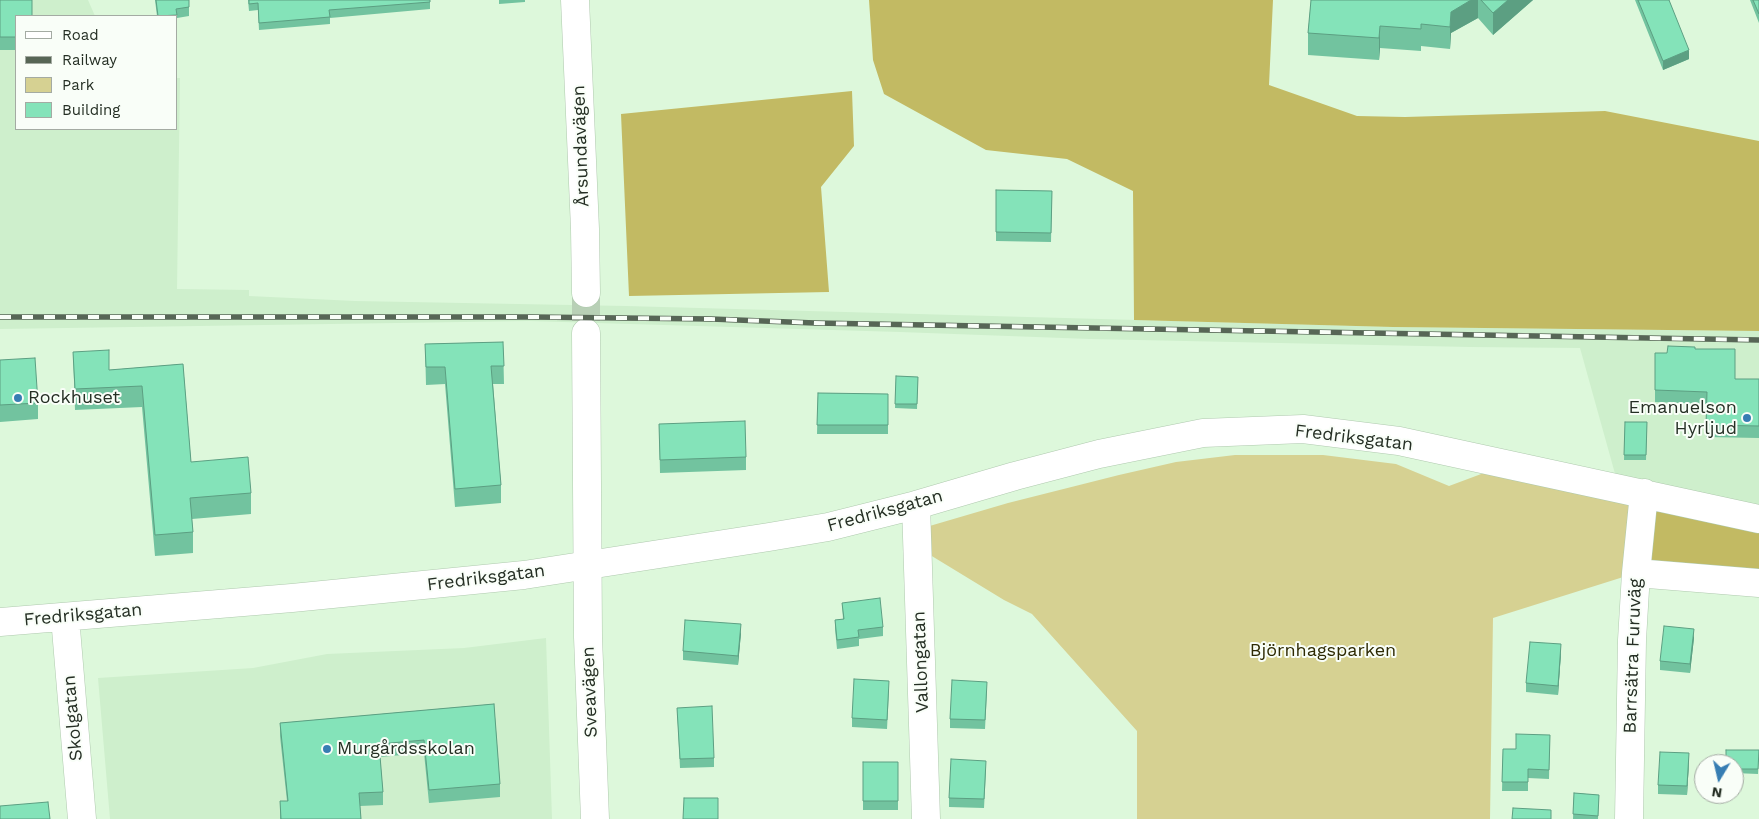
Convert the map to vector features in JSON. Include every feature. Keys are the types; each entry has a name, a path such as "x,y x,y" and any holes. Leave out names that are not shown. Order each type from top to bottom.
{"street":[{"name":"Årsundavägen","path":"575,0 586,293"},
{"path":"586,334 588,565"},
{"name":"Fredriksgatan","path":"0,622 357,592 524,574 588,565 828,527 916,505 1099,454 1203,433 1303,429 1399,441 1759,519"},
{"name":"Barrsätra Furuväg","path":"1629,819 1632,640 1644,493"},
{"name":"Vallongatan","path":"916,505 926,819"},
{"name":"Sveavägen","path":"588,565 588,637 595,819"},
{"path":"1636,573 1759,583"},
{"name":"Skolgatan","path":"65,617 82,819"}],"shaded area":[{"path":"0,0 88,0 95,15 15,15 15,130 178,130 178,78 180,78 177,289 249,290 249,296 355,301 626,306 1393,327 1759,331 1759,519 1619,488 1580,348 1090,339 529,321 0,329"},
{"path":"869,0 1273,0 1269,85 1357,116 1405,117 1605,111 1759,141 1759,331 1393,327 1134,320 1133,191 1067,159 986,150 884,94 873,60"},
{"path":"852,91 854,146 821,187 829,292 629,296 621,114"},
{"path":"1644,493 1759,519 1759,583 1636,573"},
{"name":"Murgårdsskolan","path":"546,638 552,819 110,819 98,678 253,668 327,654 464,648"}],"green space":[{"name":"Björnhagsparken","path":"1235,455 1323,455 1396,464 1449,486 1508,464 1644,493 1636,573 1493,618 1490,819 1137,819 1137,731 1032,614 1004,600 917,547 916,530 1008,503 1176,462"}],"building":[{"path":"0,0 32,0 32,15 15,15 15,37 0,37"},
{"path":"156,0 189,0 189,7 176,9 177,15 158,15"},
{"path":"249,0 430,0 430,2 329,10 330,17 259,23 258,3 249,4"},
{"path":"1311,0 1471,0 1451,12 1450,27 1421,24 1421,29 1380,26 1379,38 1308,33"},
{"path":"1481,0 1508,0 1493,13"},
{"path":"1638,0 1669,0 1689,50 1663,61"},
{"path":"1753,0 1759,0 1759,14"},
{"path":"996,190 1052,191 1051,233 996,232"},
{"path":"503,342 504,366 491,366 501,485 455,489 445,367 426,367 425,344"},
{"path":"1668,346 1695,347 1695,349 1735,349 1735,379 1759,379 1759,426 1706,425 1707,392 1655,390 1655,353 1667,353"},
{"path":"109,350 109,370 183,364 191,462 248,457 251,493 190,498 193,532 155,535 142,386 75,389 73,352"},
{"name":"Rockhuset","path":"35,358 38,403 0,405 0,360"},
{"path":"896,376 918,377 917,404 895,404"},
{"path":"818,393 888,394 888,425 817,425"},
{"path":"745,421 746,457 660,460 659,424"},
{"path":"1625,422 1647,422 1646,455 1624,455"},
{"path":"880,598 883,627 858,630 859,637 837,640 835,620 844,619 842,603"},
{"path":"685,620 741,624 738,656 683,651"},
{"path":"1664,626 1694,629 1690,664 1660,661"},
{"path":"1530,642 1561,644 1558,686 1526,683"},
{"path":"854,679 889,681 887,720 852,718"},
{"path":"952,680 987,682 985,720 950,719"},
{"path":"494,704 500,784 429,790 424,740 379,744 383,792 359,793 361,819 281,819 280,801 288,801 280,723"},
{"path":"712,706 714,758 680,759 677,708"},
{"path":"1516,734 1550,735 1549,770 1528,769 1528,782 1502,782 1503,749 1516,749"},
{"path":"1726,750 1759,750 1758,769 1744,769 1744,754 1726,754"},
{"path":"1660,752 1689,753 1687,786 1658,785"},
{"path":"951,759 986,761 984,799 949,798"},
{"path":"863,762 898,762 898,801 863,801"},
{"path":"1574,793 1599,795 1598,816 1573,814"},
{"path":"684,798 718,798 718,819 683,819"},
{"path":"48,802 50,819 0,819 0,806"},
{"path":"1513,808 1551,810 1551,819 1512,819"}],"tunnel":[{"path":"586,293 586,333"}],"railway":[{"path":"0,317 711,319 815,323 1759,340"}],"place":[{"name":"Rockhuset","path":"18,398"},
{"name":"Emanuelson Hyrljud","path":"1747,418"},
{"name":"Murgårdsskolan","path":"327,749"}]}
